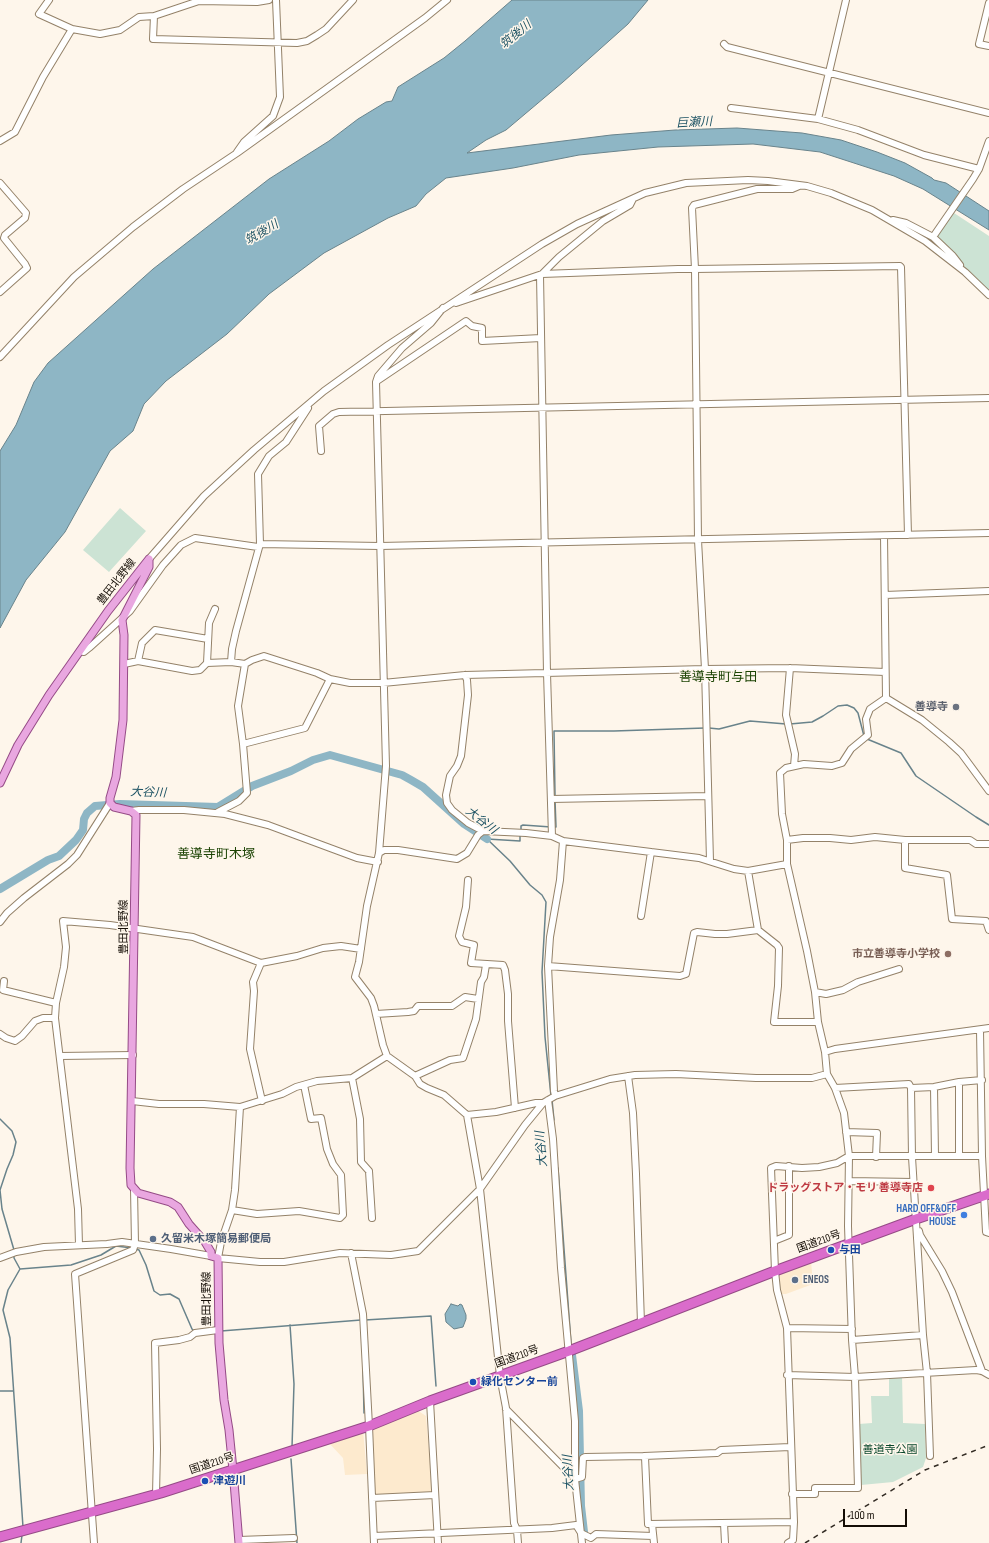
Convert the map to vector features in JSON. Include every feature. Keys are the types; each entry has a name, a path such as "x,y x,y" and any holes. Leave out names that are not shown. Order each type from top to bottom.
{"highway":[{"name":"国道210号","path":"0,1537 156,1495 369,1426 430,1401 569,1351 775,1271 916,1219 987,1195"}],"main road":[{"name":"豊田北野線","path":"122,620 149,567 149,558"},
{"name":"豊田北野線","path":"0,783 7,767 32,722 80,651 149,558"},
{"path":"122,620 124,635 123,720 116,777 110,803 114,807 131,811"},
{"name":"豊田北野線","path":"131,811 136,815 137,821 130,1168 131,1185 141,1194 163,1200 178,1207 189,1224 205,1242 215,1257 219,1343 224,1400 229,1430 239,1541"}],"street":[{"path":"49,0 39,14 72,29 100,34 120,30 139,18 154,16 199,1 257,2 269,0"},
{"path":"237,153 244,142 273,116 280,97 276,0"},
{"path":"154,16 153,39 278,43 302,42 312,39 326,29 353,0"},
{"path":"0,357 74,277 133,227 425,18 447,0"},
{"path":"818,120 846,0"},
{"path":"989,3 979,44 989,46"},
{"path":"0,141 15,132 43,77 72,29"},
{"path":"724,44 727,47 989,113"},
{"path":"731,108 818,120 858,130 924,155 979,169"},
{"path":"933,237 979,169 989,141"},
{"path":"149,558 204,496 254,450 315,399 388,345 548,241 577,224 645,193 674,185 698,182 768,180 799,186 807,186 842,197 866,207 887,219 925,242 965,272 989,295"},
{"path":"710,861 705,669 698,540 695,270 692,208 694,205 757,189 792,189 799,186"},
{"path":"0,292 27,268 26,264 4,238 5,235 25,218 26,213 1,187"},
{"path":"552,836 547,673 541,275 559,257 603,221 630,205 633,199"},
{"path":"887,219 906,223 933,237 952,256 965,272"},
{"path":"518,1543 517,1530 514,1524 506,1408 500,1376 480,1189 467,1115 444,1095 420,1084 415,1076 387,1056 371,998 355,976 362,949 367,906 378,862 386,766 376,411 376,382 378,376 402,348 431,323 445,307 541,275 678,269 695,270 900,266 908,535"},
{"path":"376,382 466,321 472,326 482,328 482,341 541,338"},
{"path":"321,451 319,426 333,414 339,412 989,398"},
{"path":"231,662 236,631 259,545 258,474 269,456 286,442 315,399"},
{"path":"80,651 84,652 122,620 163,565 181,545 195,538 259,545 380,546 545,544 989,534"},
{"path":"884,536 886,698"},
{"path":"885,595 989,591"},
{"path":"207,663 209,623 215,609"},
{"path":"138,661 142,643 155,630 208,638"},
{"path":"124,664 138,661 192,671 200,670 207,663 231,662 245,664 264,656 317,672 330,679 350,683 383,683 465,674 705,669 790,668 885,672"},
{"path":"216,813 239,801 247,793 244,744 238,706 245,664"},
{"path":"790,668 786,715 795,754 794,766"},
{"path":"465,674 468,695 460,756 457,766 450,776 446,795 447,803 452,810 468,823 483,831 552,836 563,841 699,858 734,869 748,871 787,864"},
{"path":"244,744 305,728 330,679"},
{"path":"792,1494 815,1494 815,1488 858,1488 856,1377 852,1340 848,1205 849,1156 844,1113 835,1088 827,1074 825,1052 818,1022 800,915 787,864 788,840 782,814 780,773 786,768 804,764 832,766 842,763 851,749 868,735 866,722 870,709 886,698"},
{"path":"886,698 922,720 949,742 961,753 989,791"},
{"path":"551,799 708,796"},
{"path":"0,922 7,913 24,898 68,864 77,855 110,803"},
{"path":"131,811 184,810 238,816 268,825 357,858 378,862"},
{"path":"379,853 384,850 398,850 457,859 467,853 478,834 483,831"},
{"path":"788,840 803,838 851,840 875,837 905,840 970,840 976,844 989,844"},
{"path":"905,840 905,868 947,875 952,919 986,921 989,930"},
{"path":"555,1096 548,966 550,937 560,880 563,841"},
{"path":"641,916 651,852"},
{"path":"748,871 758,930 779,948 778,986 774,1022 818,1022"},
{"path":"468,880 466,907 458,936 462,942 474,945 471,963 503,966 505,970 508,994 508,1021 515,1108"},
{"path":"79,1245 78,1209 55,1018 56,1003 64,967 66,946 63,921 193,937 261,962 297,956 323,948 341,946 362,949"},
{"path":"548,966 680,976 686,974 694,934 697,932 728,934 758,930"},
{"path":"261,962 253,982 250,1049 262,1101"},
{"path":"415,1076 450,1060 463,1058 476,1019 481,982 484,977 486,965"},
{"path":"814,992 826,994 843,990 858,982 899,969"},
{"path":"4,981 2,990 56,1003"},
{"path":"376,1014 414,1011 418,1006 452,1006 465,997 478,999"},
{"path":"0,1034 3,1040 14,1041 22,1036 35,1021 43,1018 55,1018"},
{"path":"825,1052 835,1049 989,1028"},
{"path":"980,1030 982,1156 987,1195 986,1232 989,1233"},
{"path":"60,1056 133,1055"},
{"path":"132,1101 159,1104 204,1104 240,1107 262,1101 317,1081 352,1078 387,1056"},
{"path":"467,1115 496,1112 546,1101 555,1096 610,1079 628,1076 676,1074 756,1078 812,1078 827,1074"},
{"path":"628,1076 633,1113 641,1323"},
{"path":"352,1078 360,1119 361,1162 369,1171 372,1218"},
{"path":"911,1088 934,1087 959,1082 982,1081 989,1083"},
{"path":"959,1082 959,1156"},
{"path":"835,1088 909,1084 911,1088 912,1157 923,1335 927,1373 930,1456"},
{"path":"232,1210 257,1214 299,1212 334,1218 340,1218 343,1215 341,1175 333,1164 327,1149 321,1118 312,1119 304,1085"},
{"path":"934,1087 935,1156"},
{"path":"0,1258 16,1252 44,1247 122,1242 215,1257 260,1262 284,1262 330,1254 392,1254 418,1251 480,1189 525,1125 546,1101"},
{"path":"546,1101 553,1138 561,1268 575,1421 574,1479 582,1543"},
{"path":"215,1257 232,1210 235,1190 240,1107"},
{"path":"846,1132 877,1133 876,1157"},
{"path":"788,1543 794,1540 794,1522 786,1328 777,1290 775,1271 771,1168 776,1166 802,1168 819,1167 837,1163 849,1156 982,1156"},
{"path":"774,1241 789,1236 789,1166"},
{"path":"849,1181 914,1182"},
{"path":"94,1543 75,1274 133,1250 135,1244 134,1189"},
{"path":"916,1219 920,1235 942,1271 952,1292 982,1371"},
{"path":"351,1253 363,1314 374,1540 438,1533 517,1530 576,1525"},
{"path":"786,1328 852,1329"},
{"path":"156,1495 157,1449 155,1343 179,1340 190,1337 195,1333 218,1330"},
{"path":"852,1340 923,1335"},
{"path":"788,1375 856,1377 943,1371 982,1371 989,1375"},
{"path":"430,1401 438,1543"},
{"path":"506,1408 574,1479"},
{"path":"574,1479 582,1477 583,1458 585,1457 718,1453 721,1450 790,1447"},
{"path":"644,1456 648,1524 794,1522"},
{"path":"372,1498 435,1495"},
{"path":"578,1514 576,1525 581,1533 591,1538 596,1534 653,1536"},
{"path":"724,1523 725,1543"},
{"path":"652,1524 654,1543"},
{"path":"239,1541 294,1538"}],"shaded area":[{"name":"ENEOS","path":"811,1261 813,1284 786,1294 780,1294 778,1273"},
{"path":"417,1410 426,1416 433,1493 373,1496 371,1428"},
{"path":"363,1430 367,1474 345,1475 343,1458 328,1442"}],"green space":[{"path":"954,213 989,236 989,293 937,237"},
{"path":"120,508 146,531 109,572 83,550"},
{"name":"善道寺公園","path":"902,1375 903,1423 925,1424 926,1458 923,1467 893,1482 861,1485 859,1424 872,1423 871,1396 889,1396 889,1376"}],"water":[{"name":"筑後川","path":"512,0 648,0 628,24 563,82 506,130 486,140 467,153 611,135 675,130 737,128 802,133 841,140 877,152 905,163 934,180 946,183 989,211 989,230 923,189 894,176 820,152 753,144 658,147 579,155 513,168 446,178 426,194 416,206 388,218 324,253 269,294 227,334 166,381 144,404 133,431 110,451 65,532 26,580 0,628 0,451 16,425 34,382 48,363 153,269 269,179 329,141 358,119 386,102 392,101 398,87 444,58"},
{"path":"451,1304 458,1306 460,1304 462,1305 466,1315 463,1327 454,1329 446,1322 445,1314"}],"waterway":[{"path":"790,724 812,722 838,706 847,705 854,708 858,713 864,736"},
{"path":"709,728 719,729 750,721 786,724"},
{"path":"555,796 554,731 705,728"},
{"path":"867,739 901,753 916,776 989,825"},
{"name":"大谷川","path":"0,889 48,860 59,856 76,840 83,830 84,819 87,813 95,806 120,804 218,807 252,786 291,771 313,760 330,755 402,775 423,787 464,824 487,839"},
{"path":"554,827 556,827 555,800"},
{"path":"521,830 521,826 523,825 551,827"},
{"path":"487,839 520,841 520,834"},
{"name":"大谷川","path":"487,839 510,861 530,885 542,895 546,902 542,972 545,1037 551,1096"},
{"name":"大谷川","path":"552,1100 554,1120"},
{"path":"0,1119 12,1131 16,1142 13,1155 0,1190 2,1209 14,1250"},
{"name":"大谷川","path":"558,1168 571,1343"},
{"path":"23,1527 10,1338 3,1310 8,1290 20,1269 71,1265 101,1255 116,1246 132,1248"},
{"path":"135,1249 139,1250 146,1265 154,1291 160,1295 170,1294 179,1299 194,1331"},
{"path":"14,1254 14,1258 20,1269"},
{"path":"365,1320 431,1316 436,1386"},
{"path":"221,1331 361,1320"},
{"path":"290,1325 294,1384 292,1447"},
{"name":"大谷川","path":"572,1355 579,1411 581,1506 584,1532"},
{"path":"363,1368 364,1413"},
{"path":"0,1391 13,1391"},
{"path":"291,1459 297,1543"},
{"path":"21,1543 22,1535"}],"railway":[{"path":"805,1543 925,1470 989,1445"}],"place":[{"name":"善導寺","path":"956,707"},
{"name":"市立善導寺小学校","path":"948,954"},
{"name":"ドラッグストア・モリ 善導寺店","path":"931,1188"},
{"name":"HARD OFF&OFF HOUSE","path":"964,1215"},
{"name":"久留米木塚簡易郵便局","path":"153,1239"},
{"name":"与田","path":"831,1250"},
{"name":"ENEOS","path":"795,1280"},
{"name":"緑化センター前","path":"473,1382"},
{"name":"津遊川","path":"205,1481"}],"district":[{"name":"善導寺町与田","path":"718,678"},
{"name":"善導寺町木塚","path":"216,855"}],"water label":[{"name":"巨瀬川","path":"694,123"}]}
